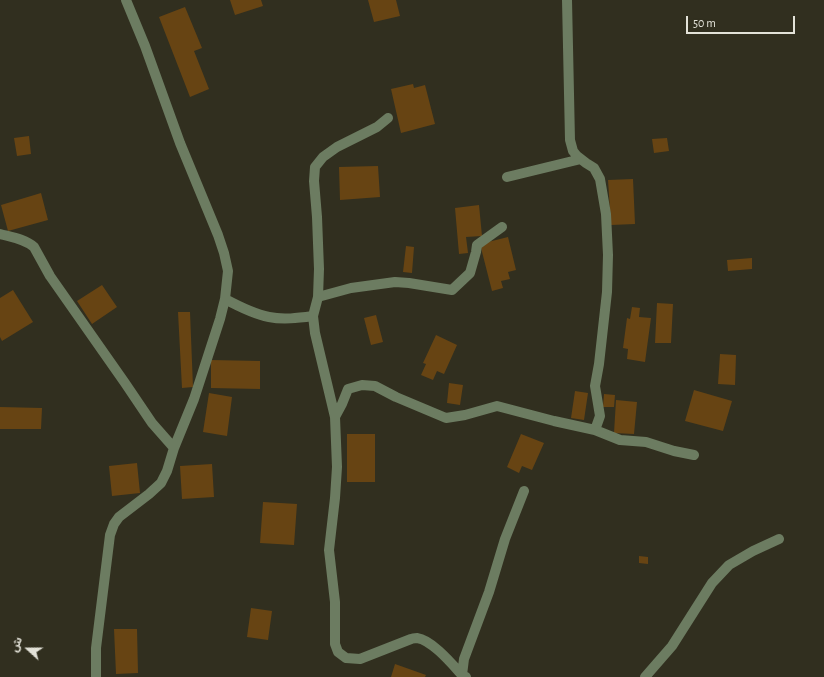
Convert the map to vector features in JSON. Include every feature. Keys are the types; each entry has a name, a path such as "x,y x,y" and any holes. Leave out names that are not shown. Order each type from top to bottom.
{"street":[{"path":"96,677 96,648 110,535 114,524 119,517 161,483 167,471 174,448 194,399 220,319 225,300 228,271 218,235 180,143 145,46 126,0"},
{"path":"567,0 570,140 573,151 581,160 594,168 600,179 606,214 608,255 607,292 595,386 600,416 595,430"},
{"path":"388,118 378,127 328,153 314,167 319,270 318,297 313,316 315,333 335,417 337,467 329,550 335,602 335,644 338,652 346,658 360,659 411,638 418,638 438,650 464,676"},
{"path":"507,177 581,160"},
{"path":"318,297 351,288 395,282 452,290 470,272 477,244 502,227"},
{"path":"0,234 25,241 34,247 50,276 126,382 152,423 174,448"},
{"path":"225,300 270,318 313,316"},
{"path":"335,417 348,389 362,385 375,386 396,397 446,418 464,415 497,406 595,430 620,440 646,442 674,451 694,455"},
{"path":"464,676 464,659 489,592 505,539 524,491"},
{"path":"646,677 672,646 712,583 729,565 753,551 779,539"}],"building":[{"path":"230,0 261,0 263,6 235,15"},
{"path":"368,0 396,0 400,16 374,22"},
{"path":"185,7 202,48 194,51 209,89 190,97 159,17"},
{"path":"413,84 414,88 425,85 435,124 401,133 391,89"},
{"path":"29,136 31,154 17,156 14,138"},
{"path":"667,138 669,151 654,153 652,139"},
{"path":"378,166 380,197 340,200 339,167"},
{"path":"633,179 635,224 611,225 608,180"},
{"path":"41,193 48,220 8,231 1,205"},
{"path":"479,205 482,236 466,237 468,253 459,254 455,208"},
{"path":"508,237 516,270 508,272 510,279 501,281 503,288 492,291 480,244"},
{"path":"406,246 414,247 412,273 403,272"},
{"path":"752,258 752,269 728,271 727,260"},
{"path":"102,285 117,307 92,324 77,301"},
{"path":"13,290 33,322 2,341 0,337 0,298"},
{"path":"657,303 673,304 671,343 655,343"},
{"path":"632,307 640,308 639,317 651,318 645,362 627,359 628,349 623,348 627,318 630,319"},
{"path":"178,312 190,312 193,387 182,388"},
{"path":"376,315 383,342 371,345 364,318"},
{"path":"436,335 457,345 444,374 437,371 433,380 421,375 426,364 423,363"},
{"path":"720,354 736,355 735,385 718,384"},
{"path":"211,360 260,361 260,389 211,388"},
{"path":"449,383 463,385 460,405 447,403"},
{"path":"694,390 732,401 723,431 685,421"},
{"path":"575,391 588,393 584,420 571,418"},
{"path":"209,393 232,397 227,436 203,432"},
{"path":"604,394 615,395 614,407 603,407"},
{"path":"616,400 637,402 634,434 614,433"},
{"path":"0,407 42,408 41,429 0,429"},
{"path":"347,434 375,434 375,482 347,482"},
{"path":"521,434 544,443 532,470 522,466 519,473 507,467"},
{"path":"137,463 140,493 112,496 109,466"},
{"path":"212,464 214,497 182,499 180,466"},
{"path":"263,502 297,504 294,545 260,543"},
{"path":"639,556 648,557 648,564 639,563"},
{"path":"251,608 272,611 268,640 247,637"},
{"path":"114,629 137,629 138,673 116,674"},
{"path":"395,664 426,675 425,677 391,677"}]}
